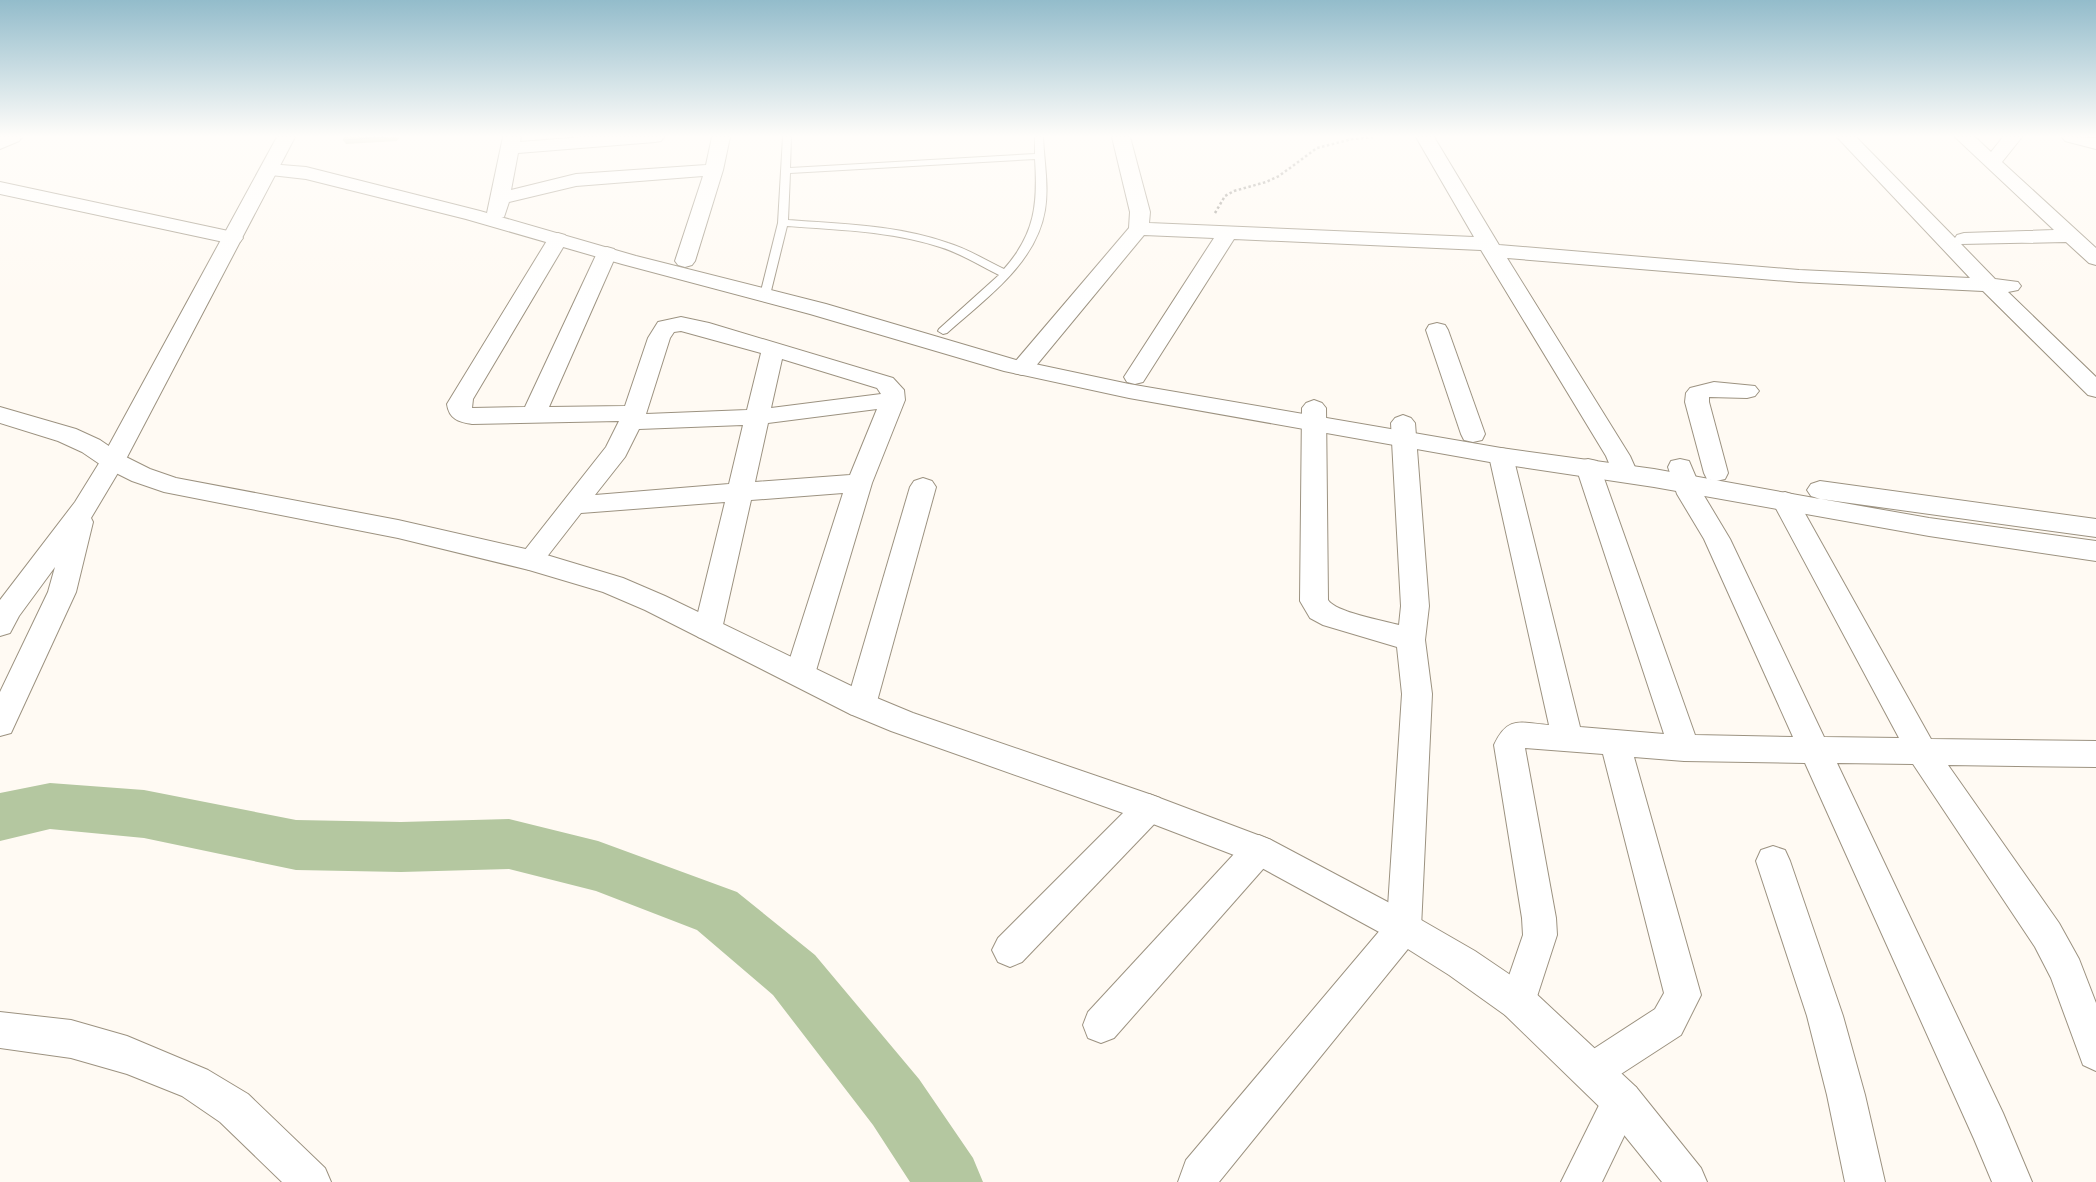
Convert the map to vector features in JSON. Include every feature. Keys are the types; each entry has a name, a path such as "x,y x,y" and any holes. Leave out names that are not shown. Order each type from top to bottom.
{"street":[{"path":"19,192 233,238"},
{"path":"0,625 9,609 84,508 113,461 257,192"},
{"path":"408,192 498,209 685,260 818,308 1027,362 1187,394 1313,416 1403,430 1473,434 1578,449 1622,465 1683,476 1785,501 1929,527 2096,551"},
{"path":"498,209 502,192"},
{"path":"498,209 543,192"},
{"path":"685,260 707,192"},
{"path":"1027,362 1139,229 1140,212 1135,192"},
{"path":"1458,192 1622,465"},
{"path":"1899,192 1989,285 2096,390"},
{"path":"1917,192 2096,367"},
{"path":"2024,192 2091,255"},
{"path":"498,209 558,239 607,253 943,331 1027,362 1135,377 1187,394"},
{"path":"1139,229 1490,247 1799,276 2011,286"},
{"path":"2091,255 2096,230"},
{"path":"1135,377 1217,232"},
{"path":"1964,239 2070,236"},
{"path":"558,239 459,404 460,411 465,415 534,414 758,418 893,400"},
{"path":"534,414 607,253"},
{"path":"530,560 616,451 633,417 659,338 666,327 670,325 681,324 701,328 886,383 894,393 893,400 859,483 800,674"},
{"path":"1436,330 1473,434"},
{"path":"708,629 773,349"},
{"path":"1716,473 1697,402 1698,394 1714,389 1747,390"},
{"path":"0,415 67,435 91,446 113,461 141,475 173,486 398,529 530,560 613,585 708,629 861,705 902,722 1149,808 1259,850 1404,928 1462,963 1518,1002 1622,1101 1687,1182"},
{"path":"1313,416 1314,600 1320,611 1334,617 1411,640"},
{"path":"1403,430 1501,456 1588,467 1622,465"},
{"path":"1198,1182 1200,1174 1404,928 1417,694 1411,640 1415,606 1403,430"},
{"path":"1501,456 1568,740"},
{"path":"1588,467 1684,748"},
{"path":"1683,476 1716,473 1824,491 2096,528"},
{"path":"1683,476 1717,539 1989,1126 2012,1182"},
{"path":"575,504 859,483"},
{"path":"861,705 923,488"},
{"path":"1785,501 1922,752 2047,935 2069,978 2096,1052"},
{"path":"0,724 62,592 84,508"},
{"path":"1518,1002 1540,935 1512,740 1568,740 1684,748 2096,754"},
{"path":"1591,1072 1668,1022 1683,995 1615,743"},
{"path":"1010,950 1149,808"},
{"path":"1101,1025 1259,850"},
{"path":"1774,861 1825,1016 1846,1095 1865,1182"},
{"path":"0,1030 72,1039 127,1056 194,1083 234,1108 310,1182"},
{"path":"1581,1182 1622,1101"}],"lane":[{"path":"767,290 783,223 784,192"},
{"path":"943,331 1005,274 1027,246 1035,228 1040,209 1040,192"},
{"path":"783,223 849,228 903,235 936,242 1005,274"}],"path":[{"path":"1217,232 1221,202 1228,194 1233,192"}],"waterway":[{"path":"0,817 50,806 144,814 296,845 401,847 509,844 598,866 717,911 794,975 896,1102 949,1182"}]}
